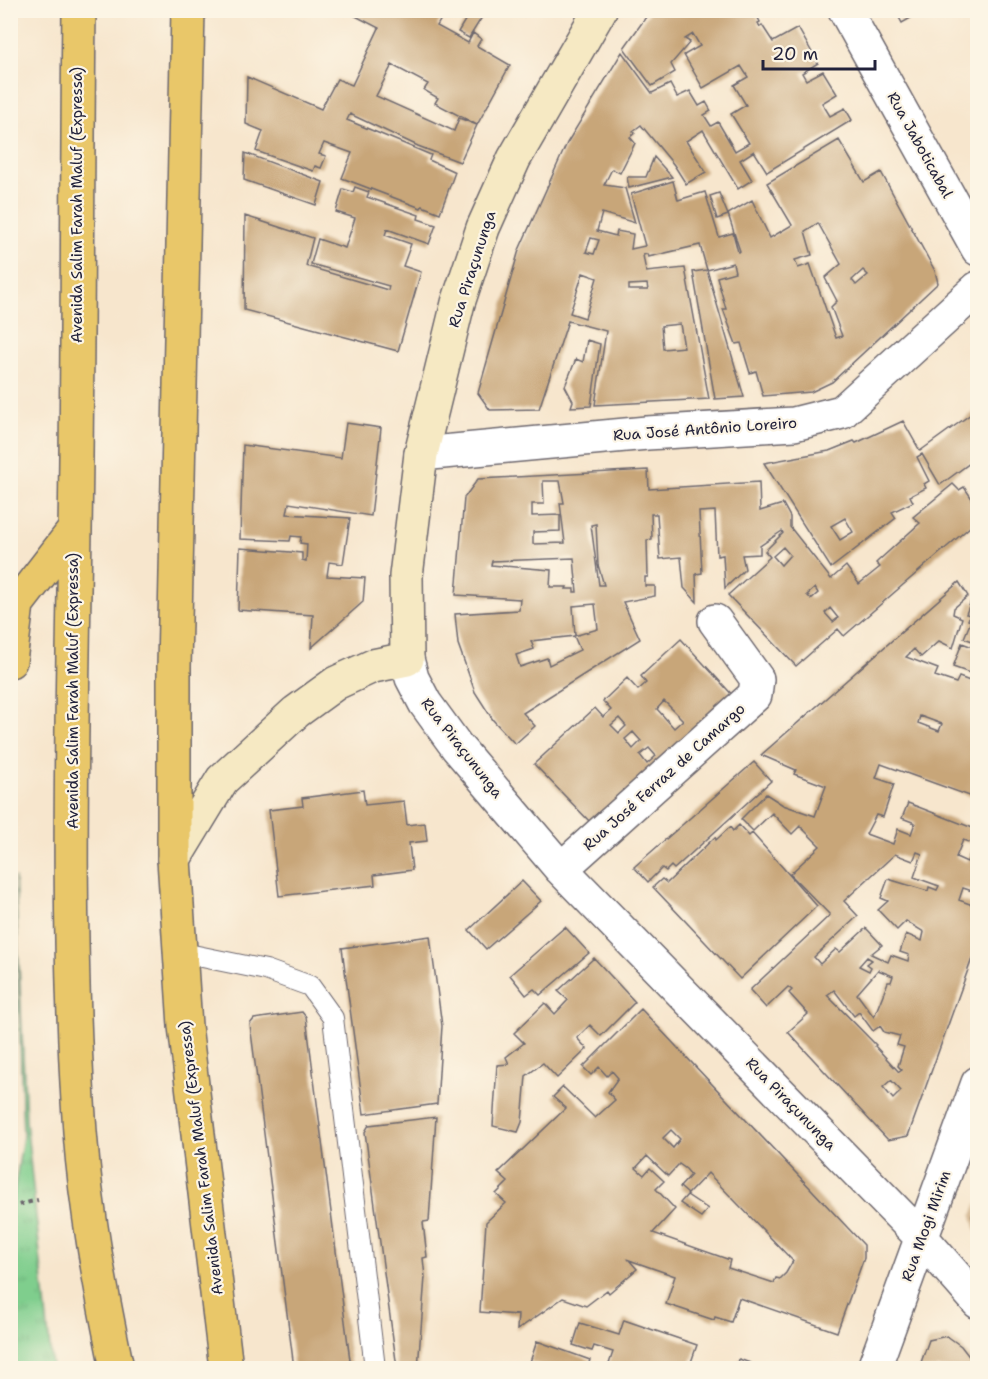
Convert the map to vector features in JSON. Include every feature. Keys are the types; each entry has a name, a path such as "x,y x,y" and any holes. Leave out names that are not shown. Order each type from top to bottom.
{"highway":[{"name":"Avenida Salim Farah Maluf (Expressa)","path":"79,10 75,529 70,733 75,1015 80,1134 94,1242 117,1368"},
{"name":"Avenida Salim Farah Maluf (Expressa)","path":"188,10 174,667 174,859 178,952 226,1368"},
{"path":"10,661 17,604 75,529"}],"main road":[{"name":"Rua Piraçununga","path":"407,659 406,576 421,454 458,303 483,228 514,159 600,10"},
{"path":"174,859 222,780 296,712 336,683 374,666 407,659"}],"street":[{"name":"Rua Jaboticabal","path":"845,10 978,249"},
{"name":"Rua José Antônio Loreiro","path":"421,454 647,433 794,424 843,412 978,288"},
{"name":"Rua José Ferraz de Camargo","path":"561,869 755,695 757,679 716,621"},
{"name":"Rua Piraçununga","path":"407,659 412,678 425,703 457,747 561,869 922,1238 978,1302"},
{"name":"Rua Mogi Mirim","path":"874,1368 978,1083"}],"lane":[{"path":"178,952 266,970 310,986 333,1018 375,1368"}],"path":[{"path":"10,1207 38,1200"}],"green space":[{"path":"16,10 11,333 11,353 10,11"},
{"path":"15,877 26,1121 52,1368 11,1368 11,1212 23,1136"}],"building":[{"path":"344,10 446,10 437,26 468,43 473,33 481,39 477,46 510,65 477,125 460,162 418,146 350,114 347,120 431,155 429,160 455,172 440,213 342,178 352,153 324,143 319,154 326,156 321,168 315,166 313,171 256,151 263,131 246,124 247,77 321,109 337,79 352,85 379,28","holes":["392,65 428,84 424,90 438,98 435,103 477,125 459,118 454,131 376,96"]},
{"path":"471,10 482,17 469,38 458,32"},
{"path":"651,10 754,10 760,27 762,25 773,42 798,28 818,63 802,73 806,80 823,71 837,94 822,103 830,116 845,108 852,120 767,172 754,151 740,160 752,180 738,189 703,130 686,141 706,172 686,184 674,165 641,125 633,131 635,133 630,137 635,143 620,173 612,169 604,185 625,188 635,223 602,213 597,231 616,236 617,231 633,234 631,249 645,246 631,194 673,181 678,200 705,192 719,237 733,233 738,252 740,251 728,214 752,200 770,238 792,225 767,183 839,140 864,182 881,172 935,271 938,283 832,382 811,392 763,396 756,371 750,373 741,343 736,344 723,309 726,309 717,277 735,272 733,263 707,270 700,245 648,257 647,254 643,255 646,272 685,268 709,399 595,405 606,331 568,321 539,409 490,410 478,393 519,250 567,143 622,52 652,93 670,84 677,97 690,91 699,106 706,102 711,111 704,115 711,126 718,122 735,151 749,143 731,114 746,105 734,85 748,77 741,66 703,88 684,55 700,46 693,34 685,39 690,42 671,64 675,72 652,86 624,48","holes":["818,223 841,264 825,278 837,301 831,307 842,336 836,338 810,264 798,268 795,260 812,255 805,231","591,238 599,240 594,254 586,252","863,270 868,275 856,285 852,280","583,273 597,278 585,318 570,313","647,284 648,290 629,290 629,285","680,324 684,347 663,349 661,326"]},
{"path":"895,10 936,10 924,17 921,12 902,23"},
{"path":"245,153 323,182 316,205 244,180"},
{"path":"654,157 672,177 629,188 627,177 646,177"},
{"path":"355,187 369,192 367,197 419,215 418,219 436,225 429,244 387,229 385,235 411,244 403,266 421,272 398,351 244,310 245,216 313,238 306,266 388,290 389,286 311,264 318,239 345,248 355,218 336,212 343,189 353,192"},
{"path":"719,193 728,215 717,219 710,196"},
{"path":"707,270 744,397 715,399 693,272"},
{"path":"587,340 600,344 591,406 571,407 573,401 565,386 576,359 583,362"},
{"path":"978,409 978,457 940,485 922,454 917,457 929,481 924,484 926,488 910,496 913,502 892,512 896,518 831,568 764,463 829,451 854,441 856,443 903,421 920,451","holes":["845,518 853,532 840,540 831,526"]},
{"path":"346,423 381,428 371,516 289,503 287,514 350,518 343,564 329,562 327,576 365,578 363,602 311,648 313,615 238,610 240,548 302,553 302,560 306,561 307,544 300,543 301,537 291,536 290,541 240,539 243,445 341,458"},
{"path":"648,470 649,489 759,482 760,511 783,504 790,517 790,527 831,579 846,566 859,584 880,567 876,563 920,523 913,517 953,484 959,490 964,487 975,503 978,500 978,520 844,636 838,629 796,666 728,595 770,557 765,551 783,533 782,531 760,546 760,554 742,555 745,569 725,588 723,555 717,556 715,511 699,512 702,573 696,574 697,602 684,588 681,557 660,559 657,514 651,514 652,539 647,540 648,577 645,577 645,586 655,586 655,596 623,602 640,639 523,713 535,726 515,744 493,720 475,692 458,644 455,614 519,610 520,599 456,595 464,498 478,479","holes":["543,481 560,481 564,503 560,503 565,543 533,544 533,532 560,531 560,515 532,516 532,504 544,504","596,524 598,565 604,585 599,585 591,525","783,547 790,555 781,565 773,556","574,558 577,592 574,592 574,589 566,589 567,587 550,587 551,570 491,565 492,561","815,588 818,593 811,599 807,595","595,604 598,629 575,636 573,606","830,608 838,618 833,622 825,613","574,636 580,650 549,665 547,658 520,667 516,655 534,649 531,641"]},
{"path":"959,582 968,596 954,608 953,614 962,618 953,648 939,641 921,657 914,649 906,657 938,669 935,676 956,683 959,677 978,684 978,799 881,764 876,778 894,784 883,817 876,815 866,834 893,844 898,829 911,834 915,823 902,818 908,803 978,830 978,893 963,888 959,900 978,907 978,942 908,1136 888,1140 788,1032 808,1014 789,993 792,990 788,987 766,1008 750,990 830,915 790,874 820,846 800,826 792,834 772,813 753,831 741,819 766,794 783,805 815,816 826,786 794,774 796,770 761,755","holes":["920,716 942,724 939,731 918,723","963,840 974,844 967,862 956,857","917,852 922,854 914,877 939,886 937,890 929,887 928,891 888,879 881,898 888,901 878,910 897,930 906,921 924,932 922,941 906,934 900,952 909,955 908,961 891,955 888,962 871,954 882,945 866,928 840,952 836,949 820,964 814,957 858,916 844,901 895,854 913,861","867,957 872,960 867,964 871,967 869,971 859,966","878,970 893,976 891,982 888,982 874,1017 857,994","834,990 854,1016 859,1012 873,1031 880,1026 884,1032 900,1036 897,1045 904,1047 898,1066 902,1070 899,1072 827,995","891,1080 901,1091 893,1099 883,1087"]},
{"path":"971,601 978,603 978,643 964,638 971,621 968,620 970,615 966,614"},
{"path":"681,639 736,699 593,825 534,764 595,708 603,717 611,710 603,701 627,678 638,690 646,683 641,676","holes":["664,701 683,720 674,728 657,709","619,718 626,726 619,733 611,725","633,732 641,741 633,749 625,739","649,748 656,756 647,764 640,755"]},
{"path":"962,643 978,649 978,676 953,667"},
{"path":"754,762 771,781 674,869 671,866 666,871 662,868 648,882 634,867"},
{"path":"363,790 365,805 404,801 407,825 425,823 427,841 409,843 412,870 374,875 375,885 279,896 269,810 303,806 302,798"},
{"path":"739,825 749,836 752,833 817,906 740,979 653,887 662,879 667,883 715,837 716,840 730,827 733,831"},
{"path":"522,881 541,901 486,949 469,930"},
{"path":"565,927 589,953 540,995 534,989 526,995 510,975"},
{"path":"430,936 442,1026 437,1104 364,1114 342,948"},
{"path":"594,958 635,1002 601,1036 590,1025 577,1038 587,1049 557,1078 543,1063 526,1076 522,1122 518,1132 493,1126 497,1065 509,1064 506,1057 524,1043 514,1033 545,1003 555,1014 568,1000 558,991"},
{"path":"641,1009 864,1245 864,1258 837,1332 739,1298 731,1322 715,1317 714,1320 666,1304 675,1276 629,1260 637,1269 609,1293 607,1290 586,1306 563,1298 517,1330 518,1315 480,1312 486,1222 506,1203 496,1194 508,1182 498,1173 566,1108 553,1097 563,1087 595,1118 615,1100 608,1092 618,1078 612,1071 607,1076 599,1067 591,1075 583,1067","holes":["671,1130 680,1139 673,1148 663,1138","647,1156 668,1176 679,1164 686,1169 691,1175 680,1187 688,1194 708,1173 793,1261 786,1273 780,1279 776,1278 774,1283 728,1268 730,1260 653,1233 675,1209 656,1189 664,1181 650,1168 644,1175 636,1168"]},
{"path":"302,1012 306,1017 351,1368 294,1368 250,1024 254,1019"},
{"path":"436,1117 429,1221 423,1222 427,1257 423,1258 425,1277 418,1368 397,1368 365,1132 369,1125"},
{"path":"687,1195 708,1209 701,1217 680,1203"},
{"path":"977,1202 978,1235 972,1216"},
{"path":"624,1320 697,1345 689,1368 622,1368 609,1364 613,1352 594,1346 592,1351 573,1345 580,1323 619,1335"},
{"path":"947,1336 961,1346 978,1368 919,1368 929,1340"},
{"path":"537,1341 590,1360 587,1368 574,1364 572,1368 550,1368 530,1362"},
{"path":"739,1359 764,1368 736,1368"}]}
